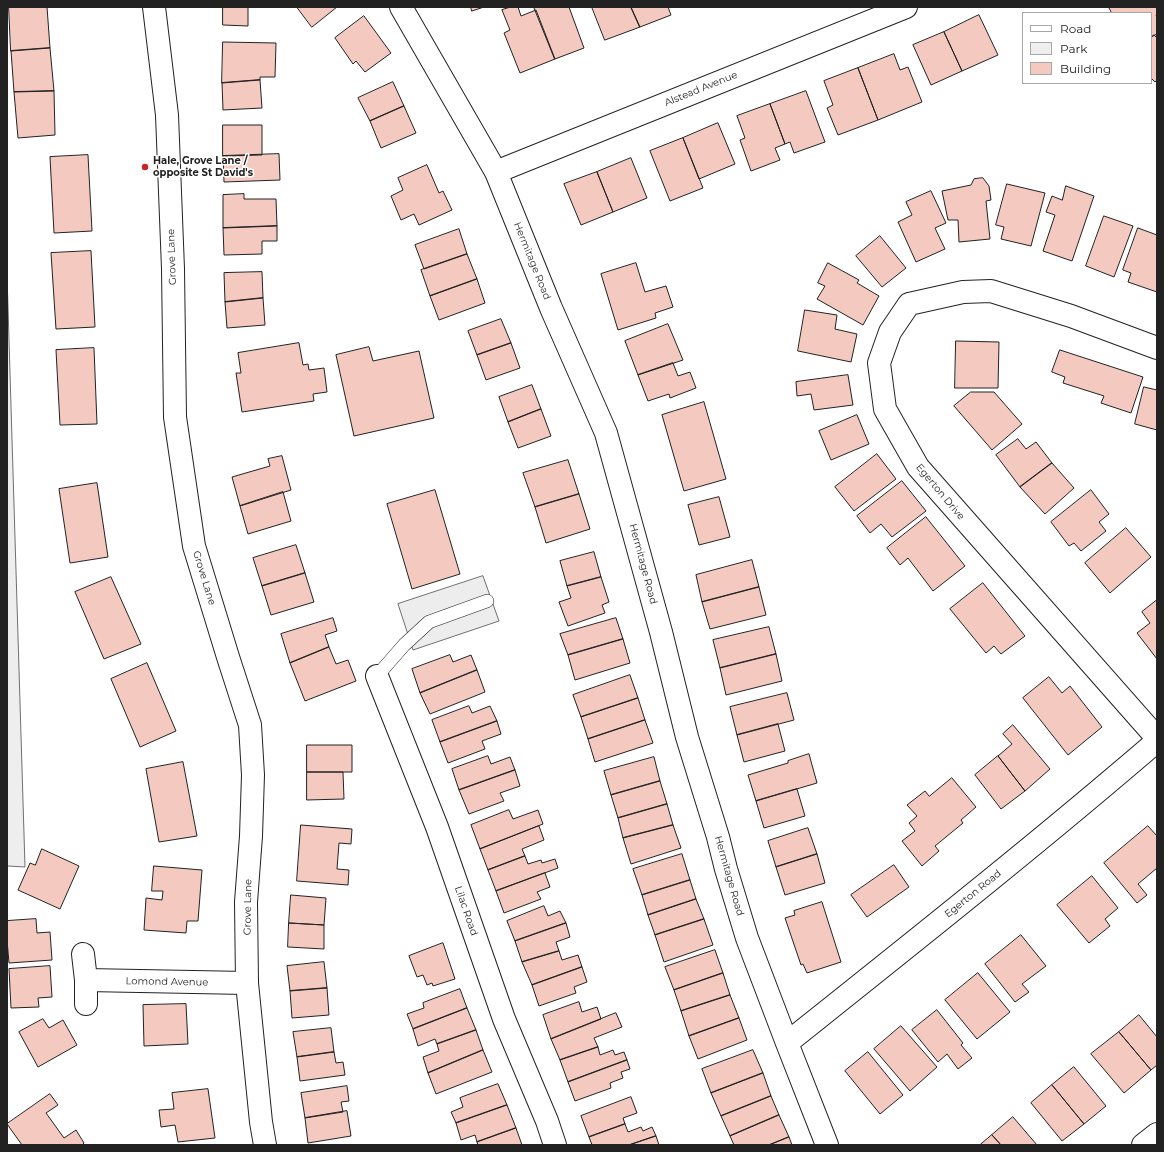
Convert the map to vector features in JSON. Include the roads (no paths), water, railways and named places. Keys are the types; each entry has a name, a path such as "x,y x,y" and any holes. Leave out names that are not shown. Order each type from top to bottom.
{"street":[{"name":"Grove Lane","path":"154,7 167,115 173,269 174,417 194,546 250,725 253,775 251,836 246,902 247,983 265,1145"},
{"name":"Hermitage Road","path":"401,7 496,172 551,308 606,433 661,632 687,737 747,938 827,1145"},
{"name":"Alstead Avenue","path":"496,172 906,7"},
{"name":"Egerton Drive","path":"1157,348 1071,316 991,291 963,292 909,304 890,332 879,363 886,409 918,468 1157,738"},
{"name":"Lilac Road","path":"377,676 438,827 504,1019 555,1145"},
{"name":"Egerton Road","path":"787,1043 977,891 1093,796 1157,741"},
{"path":"83,954 86,980 86,1004"},
{"name":"Lomond Avenue","path":"86,980 247,983"},
{"path":"1143,1145 1157,1134"}],"lane":[{"path":"377,676 404,645 429,622 487,601"}],"place":[{"name":"Hale, Grove Lane / opposite St David's","path":"145,167"}]}
